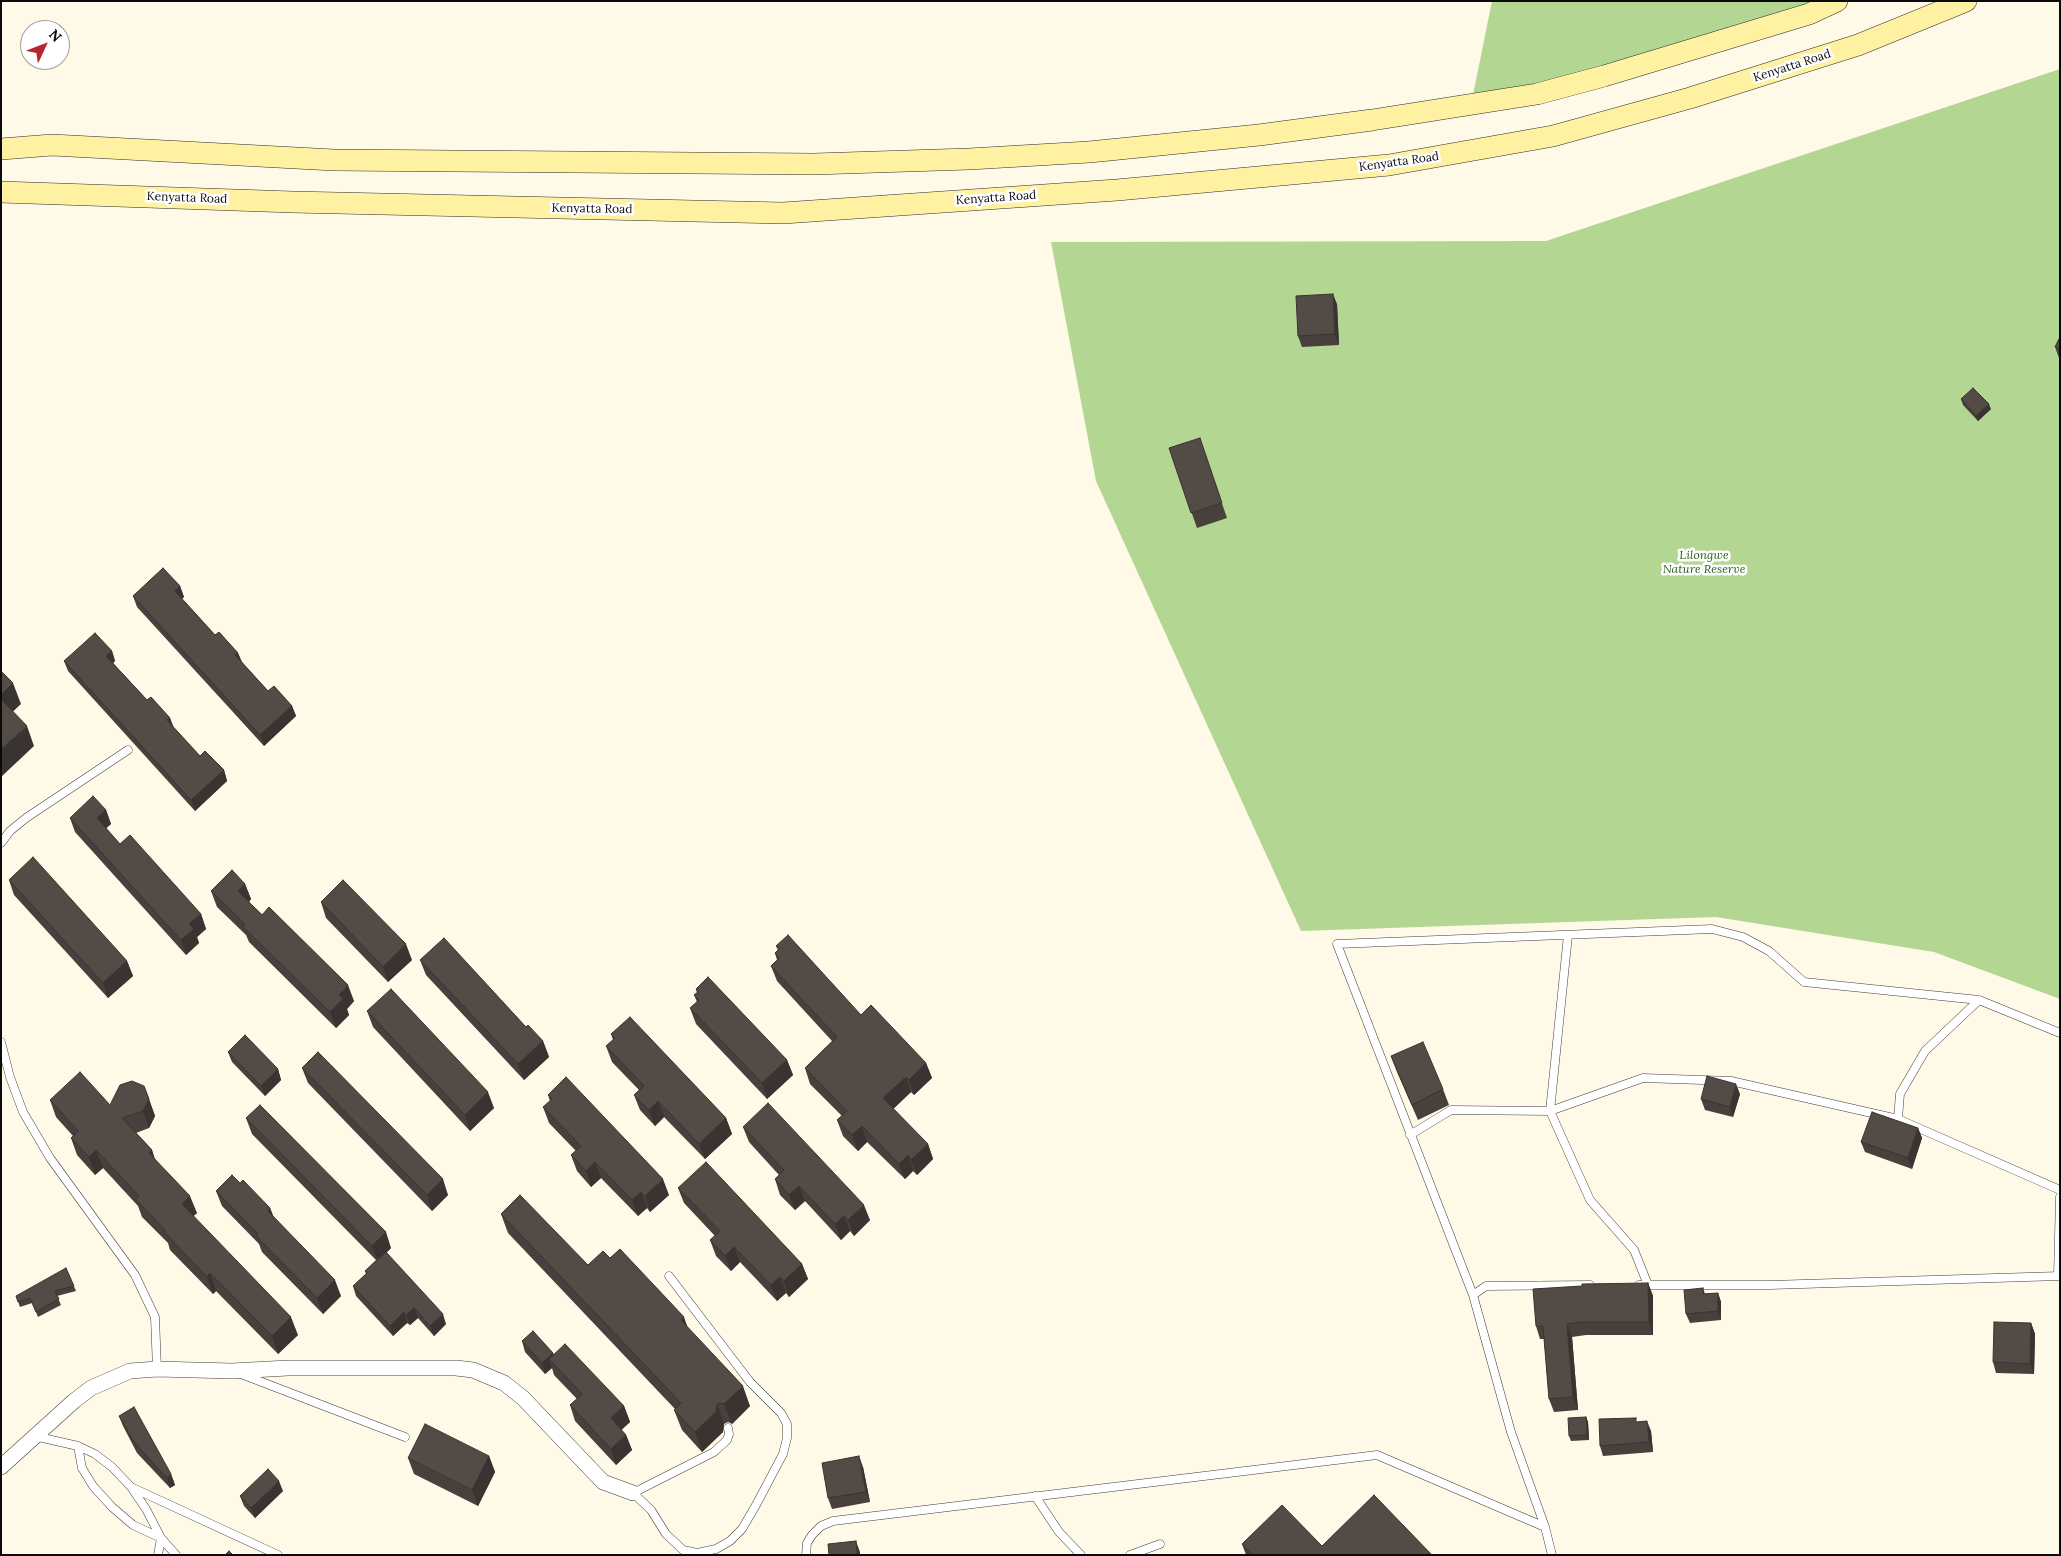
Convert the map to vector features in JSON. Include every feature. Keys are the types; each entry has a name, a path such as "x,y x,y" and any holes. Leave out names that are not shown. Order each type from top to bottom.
{"main road":[{"path":"1,149 52,145 334,160 814,164 968,159 1089,152 1259,135 1372,120 1537,94 1800,17 1837,1"},
{"name":"Kenyatta Road","path":"1,192 294,202 783,213 1117,190 1390,165 1553,136 1690,98 1858,44 1966,1"}],"street":[{"path":"1,1467 34,1436 91,1388 130,1371 157,1369 232,1371 288,1368 456,1368 473,1370 504,1383 524,1398 603,1482 632,1493"}],"lane":[{"path":"1,843 10,831 26,818 128,750"},
{"path":"1552,1555 1545,1527 1511,1432 1473,1295 1337,944 1712,929 1743,937 1769,951 1804,982 1979,1000 2060,1033"},
{"path":"1568,935 1550,1111 1590,1200 1634,1250 1648,1285"},
{"path":"1898,1119 1900,1094 1925,1051 1979,1000"},
{"path":"1,1042 10,1078 22,1112 50,1158 120,1252 139,1283 155,1317 157,1369"},
{"path":"1410,1135 1451,1110 1550,1111 1643,1078 1731,1081 1898,1119 2060,1190"},
{"path":"1629,1285 1770,1285 2059,1276 2060,1197"},
{"path":"668,1276 750,1382 781,1413 787,1424 787,1438 783,1454 742,1529 730,1541 716,1549 696,1552 683,1550 666,1534 651,1510 632,1493 714,1452 727,1440 728,1428"},
{"path":"1473,1295 1486,1286 1600,1285"},
{"path":"232,1371 404,1438"},
{"path":"34,1436 78,1446 95,1454 112,1467 131,1487 146,1508 161,1538 176,1555"},
{"path":"78,1446 82,1468 93,1486 112,1507 133,1525 161,1538"},
{"path":"806,1555 807,1543 812,1535 821,1526 833,1521 1377,1455 1545,1527"},
{"path":"131,1487 278,1555"},
{"path":"1035,1496 1058,1532 1081,1555"},
{"path":"158,1555 161,1538"},
{"path":"1130,1555 1160,1544"}],"green space":[{"path":"1492,1 1852,1 1469,115"},
{"name":"Lilongwe Nature Reserve","path":"2060,69 2060,999 1934,952 1716,917 1301,931 1096,481 1051,242 1546,241"}],"building":[{"path":"1333,294 1335,334 1298,336 1296,296"},
{"path":"2060,337 2060,349 2055,347"},
{"path":"1973,388 1989,404 1976,416 1961,399"},
{"path":"1200,438 1222,503 1191,513 1169,448"},
{"path":"163,568 180,586 175,591 215,635 219,632 238,653 235,655 268,691 274,686 292,706 260,735 133,596"},
{"path":"95,633 112,651 106,656 147,700 151,697 170,718 167,720 200,756 205,751 224,770 191,800 64,661"},
{"path":"1,671 13,683 1,695"},
{"path":"1,699 27,726 1,749"},
{"path":"93,796 106,810 97,818 120,844 130,835 201,914 189,924 194,929 181,940 70,818"},
{"path":"33,857 127,961 103,983 9,880"},
{"path":"232,870 245,884 238,891 262,915 269,907 348,985 339,995 343,999 330,1012 243,927 245,924 211,891"},
{"path":"343,880 406,944 383,967 321,902"},
{"path":"788,935 861,1015 871,1005 926,1063 909,1080 906,1077 883,1098 928,1144 911,1160 908,1155 899,1164 862,1126 852,1135 837,1120 847,1111 805,1068 837,1037 771,966 779,958 775,953 779,949 776,946"},
{"path":"444,938 526,1027 528,1025 543,1041 518,1064 420,960"},
{"path":"708,977 787,1060 762,1083 690,1008 699,1000 694,995 698,992 696,989"},
{"path":"391,989 488,1092 465,1115 367,1011"},
{"path":"630,1017 726,1118 699,1144 658,1101 649,1110 634,1095 644,1086 606,1046 615,1038 611,1034"},
{"path":"245,1035 278,1069 261,1086 228,1052"},
{"path":"1423,1042 1443,1089 1412,1105 1391,1056"},
{"path":"318,1052 443,1179 427,1195 302,1068"},
{"path":"80,1072 110,1105 120,1085 132,1081 144,1086 149,1099 143,1111 122,1118 152,1150 149,1153 190,1196 182,1204 291,1317 272,1336 210,1273 207,1277 164,1232 165,1230 136,1200 139,1196 96,1150 89,1157 71,1138 78,1131 50,1100"},
{"path":"1707,1076 1736,1084 1730,1107 1701,1099"},
{"path":"566,1077 663,1179 645,1196 641,1192 632,1200 595,1162 586,1171 571,1155 581,1146 543,1107 552,1099 548,1095"},
{"path":"768,1103 864,1205 848,1220 844,1216 835,1224 799,1186 789,1195 775,1179 784,1170 743,1127"},
{"path":"260,1105 386,1232 372,1246 246,1118"},
{"path":"1872,1112 1918,1128 1908,1158 1861,1142"},
{"path":"706,1162 802,1264 784,1281 780,1277 771,1285 734,1247 725,1256 710,1240 720,1231 678,1188"},
{"path":"232,1175 240,1183 243,1180 270,1208 268,1211 335,1280 317,1298 256,1236 258,1234 216,1191"},
{"path":"520,1195 588,1265 603,1251 610,1258 620,1249 684,1317 681,1320 743,1386 724,1404 717,1404 716,1412 695,1432 674,1410 681,1403 501,1214"},
{"path":"386,1252 443,1314 430,1326 414,1308 406,1315 404,1312 390,1326 353,1286 367,1273 365,1271"},
{"path":"66,1268 74,1286 55,1291 59,1299 36,1312 30,1298 18,1302 16,1296"},
{"path":"1648,1283 1649,1322 1582,1322 1567,1324 1573,1397 1549,1399 1543,1326 1536,1326 1533,1289 1582,1286 1582,1284"},
{"path":"1703,1288 1703,1294 1718,1293 1718,1311 1686,1314 1684,1290"},
{"path":"1994,1322 2031,1323 2030,1364 1993,1362"},
{"path":"533,1331 553,1353 542,1363 522,1341"},
{"path":"565,1344 624,1406 611,1418 626,1435 611,1449 570,1405 582,1394 549,1359"},
{"path":"134,1407 171,1474 167,1478 134,1442 119,1416"},
{"path":"1586,1417 1587,1435 1569,1436 1568,1418"},
{"path":"1636,1418 1636,1422 1647,1421 1649,1442 1600,1446 1599,1419"},
{"path":"425,1424 489,1456 472,1490 408,1458"},
{"path":"859,1456 866,1492 828,1498 822,1463"},
{"path":"268,1469 279,1481 251,1508 240,1496"},
{"path":"1374,1495 1432,1555 1252,1555 1242,1544 1282,1505 1322,1546"},
{"path":"856,1541 857,1555 829,1555 828,1544"},
{"path":"229,1551 233,1555 225,1555"}]}
